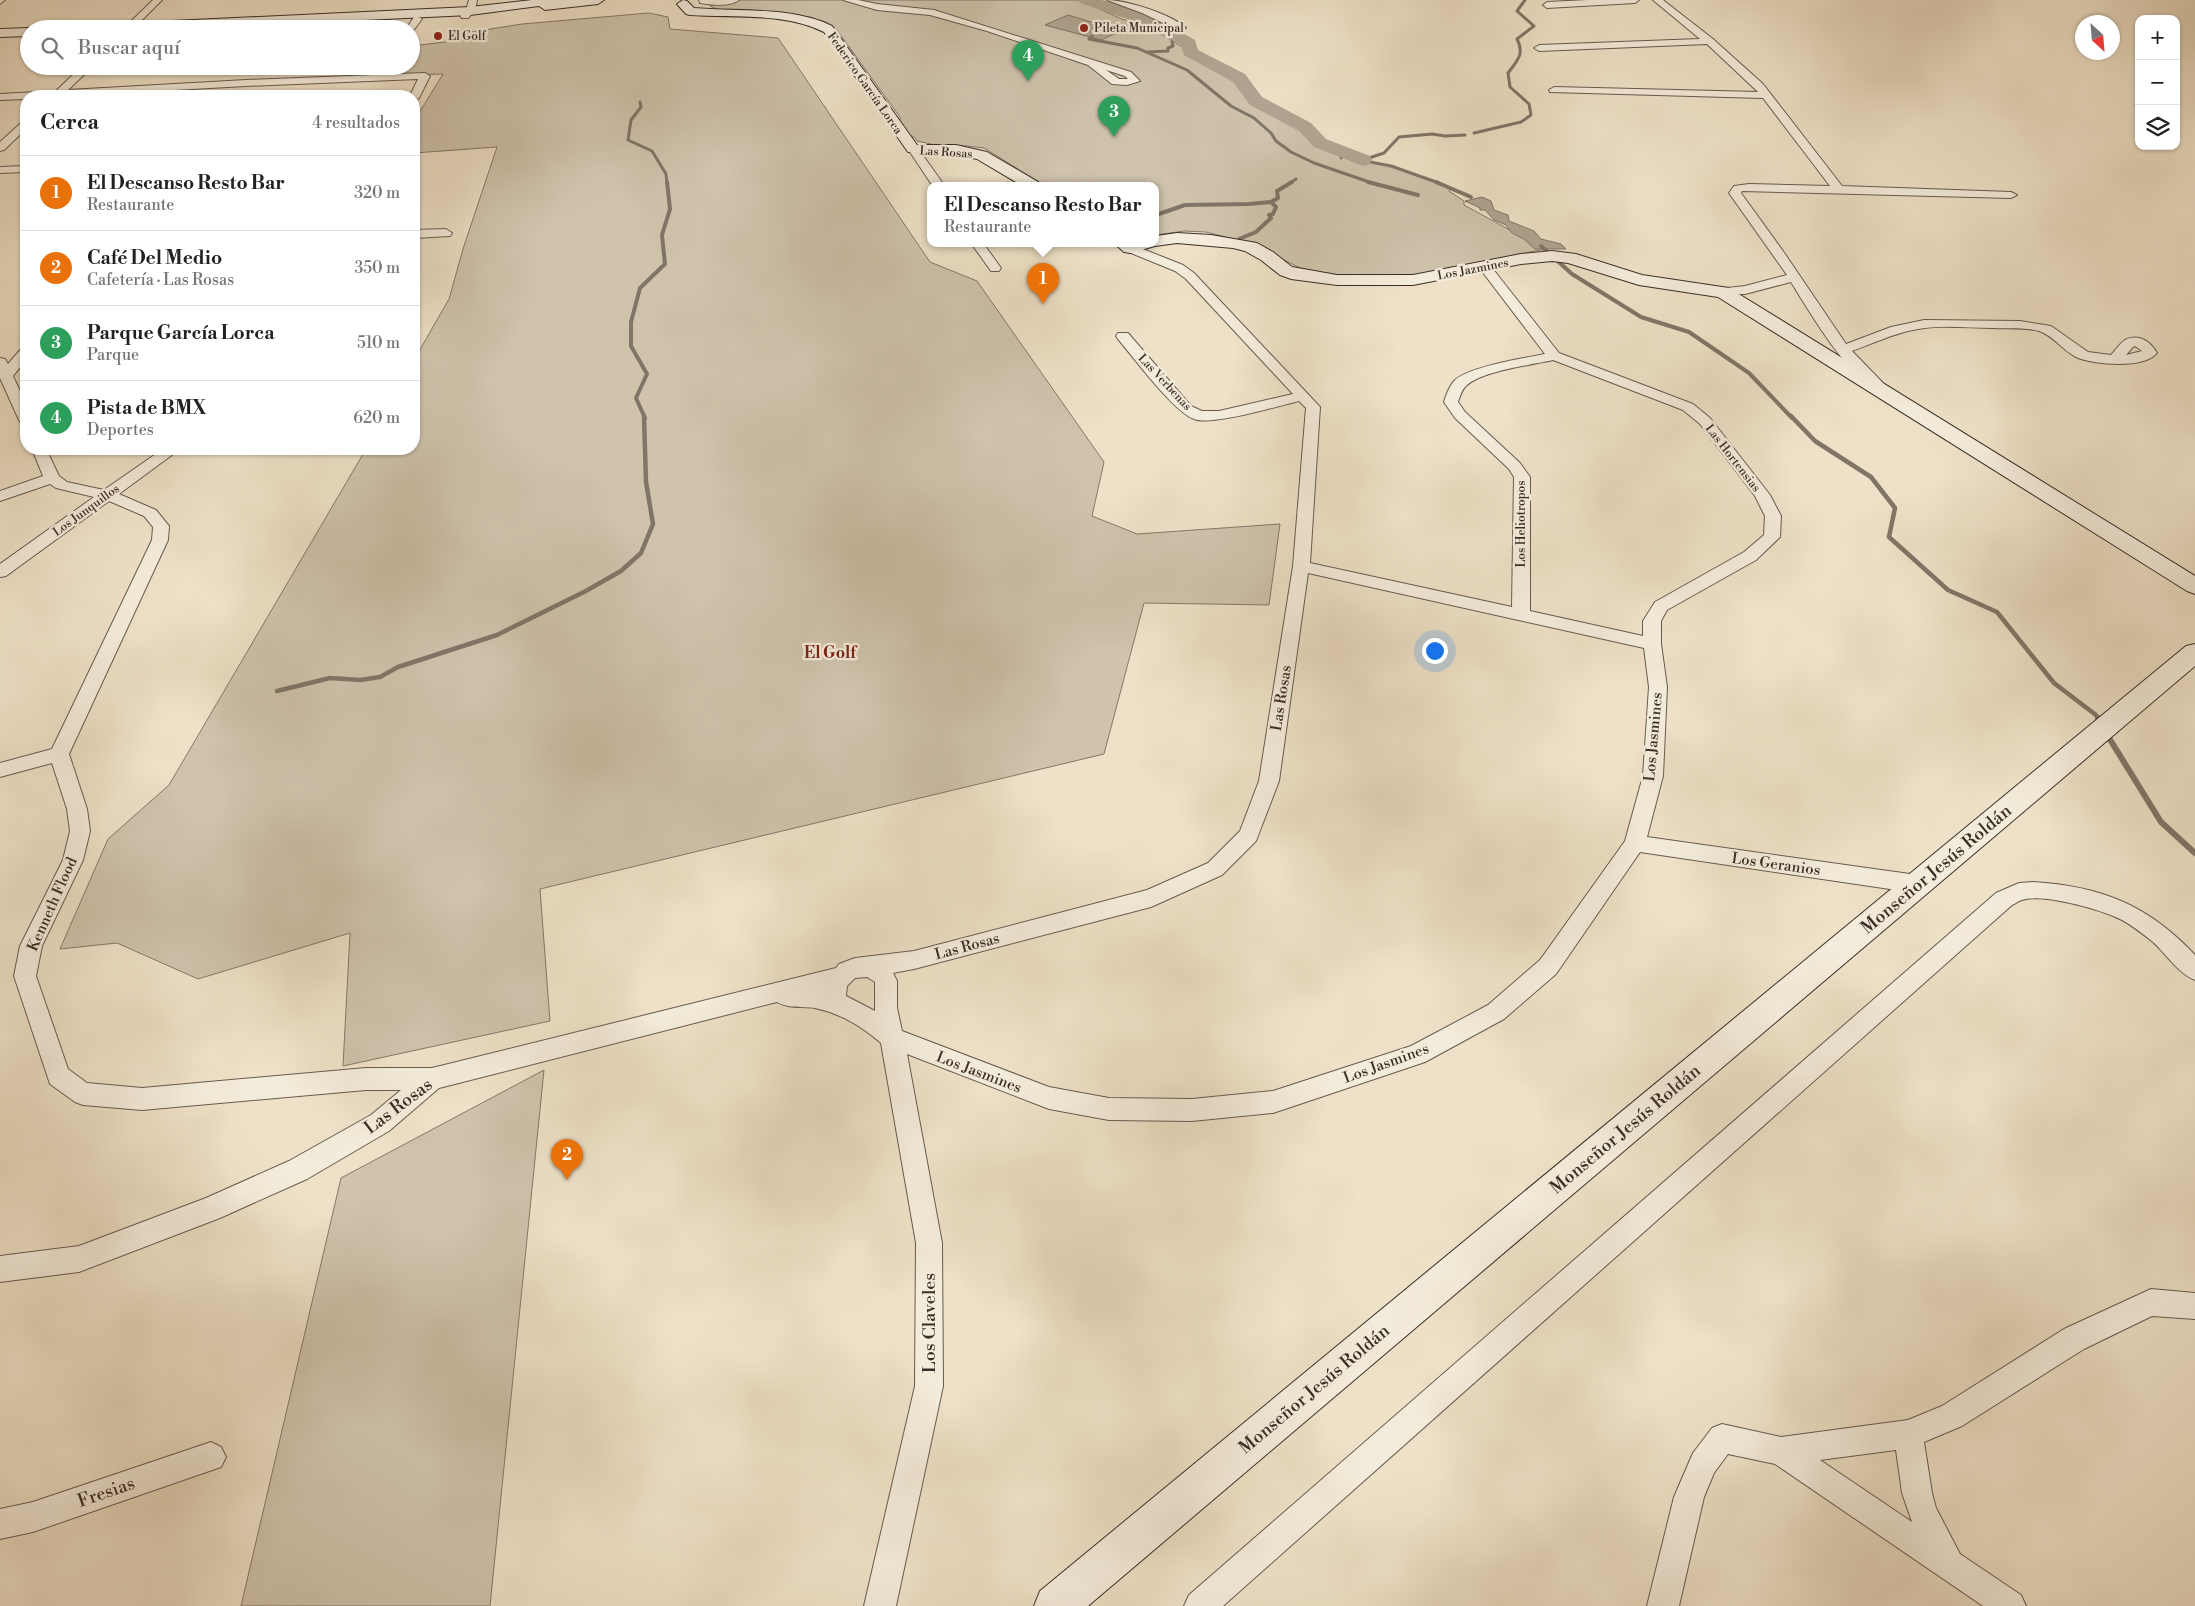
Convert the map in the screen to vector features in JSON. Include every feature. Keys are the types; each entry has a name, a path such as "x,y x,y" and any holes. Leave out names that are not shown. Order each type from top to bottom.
{"street":[{"path":"137,20 158,0"},
{"path":"340,20 564,0"},
{"path":"420,22 469,9 598,0"},
{"path":"704,4 735,0"},
{"path":"847,0 877,7 931,12 990,29 1093,65 1110,80 1122,83 1135,81 1128,74"},
{"path":"1111,0 1128,3 1181,28"},
{"path":"1547,5 1635,0"},
{"path":"1657,0 1710,41 1759,86 1839,190"},
{"name":"Federico García Lorca","path":"678,2 690,11 704,4 803,19 828,29 936,182"},
{"path":"297,20 310,6"},
{"path":"0,33 20,32"},
{"path":"0,38 20,37"},
{"path":"1539,48 1710,41"},
{"path":"63,90 79,75"},
{"path":"241,90 253,75"},
{"path":"143,90 425,76 418,90"},
{"path":"1554,90 1766,95"},
{"path":"0,97 20,96"},
{"path":"0,148 20,130"},
{"name":"Las Rosas","path":"913,150 956,150 982,155 1027,182"},
{"path":"0,170 20,169"},
{"path":"1898,402 1855,366 1821,320 1795,277 1735,193 1738,188 1749,187 2011,195"},
{"path":"420,234 446,233"},
{"name":"Los Jazmines","path":"1159,241 1177,238 1233,243 1251,248 1292,273 1336,280 1413,280 1526,259 1560,256 1640,280 1723,292 1745,290 1795,277"},
{"path":"981,247 995,268"},
{"name":"Las Rosas","path":"870,967 914,960 1152,898 1215,869 1249,835 1268,781 1301,566 1313,407 1190,276 1179,268 1128,247"},
{"path":"1485,267 1554,356"},
{"path":"1723,292 2195,586"},
{"path":"1843,349 1924,323 2031,325 2051,330 2078,353 2091,359 2116,358"},
{"name":"Las Verbenas","path":"1123,336 1186,409 1199,416 1219,415 1302,396"},
{"name":"Los Heliotropos","path":"1521,614 1522,477 1515,466 1460,414 1451,402 1454,392 1462,381 1481,374 1554,356"},
{"name":"Las Hortensias","path":"1554,356 1688,407 1705,421 1762,495 1773,516 1772,537 1750,556 1661,606 1652,621 1652,644"},
{"path":"3,376 20,358"},
{"path":"0,362 3,376 20,409"},
{"path":"3,376 20,372"},
{"path":"0,770 59,754 160,540 162,526 150,513 120,499 105,497 62,485 52,478 42,455"},
{"name":"Los Junquillos","path":"0,572 164,455"},
{"path":"0,496 52,478"},
{"path":"1301,566 1652,644"},
{"name":"Los Jasmines","path":"892,1038 1049,1098 1109,1109 1192,1110 1272,1102 1417,1055 1496,1012 1548,967 1635,843 1653,776 1658,687 1652,644"},
{"name":"Monseñor Jesús Roldán","path":"1055,1606 2195,652"},
{"name":"Kenneth Flood","path":"59,754 77,809 80,831 73,860 31,946 25,976 58,1076 83,1094 142,1099 366,1079 432,1078"},
{"name":"Los Geranios","path":"1635,843 1917,884"},
{"path":"1200,1606 2004,899 2020,891 2043,891 2090,900 2137,918 2175,947 2195,970"},
{"path":"886,989 883,975 870,967 854,968 841,976 834,990 835,998 846,1008 870,1008 883,996 886,989 902,970 914,960"},
{"name":"Las Rosas","path":"0,1269 79,1259 211,1209 298,1170 380,1123 432,1078 841,976"},
{"name":"Los Claveles","path":"880,1606 929,1386 929,1243 886,1008 886,989"},
{"path":"768,995 814,998 846,1008 874,1022 892,1038"},
{"path":"899,1077 916,1061 942,1057"},
{"path":"1663,1606 1689,1497 1703,1463 1722,1438 1781,1450 1908,1434 1952,1416 2074,1339 2152,1302 2195,1306"},
{"path":"1908,1434 1917,1493 1923,1513 1950,1566"},
{"path":"1781,1450 2010,1606"},
{"name":"Fresias","path":"0,1524 33,1517 211,1457"}],"shaded area":[{"path":"712,0 1079,0 1122,19 1154,29 1190,52 1239,78 1256,101 1305,127 1320,143 1366,162 1391,166 1450,188 1449,191 1464,201 1464,205 1545,249 1409,277 1333,275 1300,268 1253,244 1206,232 1184,231 1159,235 1159,182 1039,182 984,148 935,145 917,141 914,137 906,134 900,124 900,117 836,29 826,22 810,17 719,10 710,6"},
{"path":"649,13 668,17 670,29 778,38 930,262 977,281 1104,462 1092,516 1137,534 1280,524 1269,605 1144,603 1104,754 540,889 550,1021 343,1066 350,933 198,979 117,943 60,949 108,839 169,785 362,455 420,455 420,350 449,299 463,249 497,147 420,153 420,111 443,74 420,74 420,45 445,42 472,32 522,24"},
{"name":"Pileta Municipal","path":"1068,15 1121,31 1101,40 1045,25"},
{"path":"1482,197 1491,201 1494,210 1508,215 1509,221 1534,231 1541,239 1561,244 1566,249 1535,249 1524,239 1512,233 1506,225 1494,220 1485,210 1480,210 1480,208 1465,201"},
{"path":"544,1070 490,1606 241,1606 341,1178"}],"waterway":[{"path":"1085,0 1138,18 1164,29 1189,43 1190,52 1239,78 1256,101 1305,127 1320,143 1363,160"},
{"path":"1474,133 1521,122 1531,115 1529,104 1510,87 1508,73 1519,57 1520,49 1517,39 1534,26 1517,11 1525,0"},
{"path":"1092,36 1089,39 1137,48 1187,70 1231,106 1254,118 1271,133 1276,141 1291,152 1314,163 1372,183"},
{"path":"1148,52 1168,51 1168,48 1173,46 1172,41 1179,37"},
{"path":"640,102 641,107 631,120 628,140 652,151 666,174 667,183"},
{"path":"1363,160 1384,153 1399,137 1432,134 1445,136 1465,135"},
{"path":"1338,152 1343,155 1341,158"},
{"path":"1365,161 1391,166 1439,183"},
{"path":"1290,183 1296,179"},
{"path":"645,418 636,398 647,374 631,346 631,322 640,288 665,264 662,235 670,209 667,182"},
{"path":"1271,202 1278,198 1277,191 1292,182"},
{"path":"1368,182 1418,195"},
{"path":"1436,182 1471,197"},
{"path":"1159,214 1185,205 1271,202"},
{"path":"1239,239 1256,232 1271,218 1269,215 1273,214 1276,207 1271,202"},
{"path":"1541,246 1572,274 1641,317 1689,332 1749,373 1792,418"},
{"path":"277,691 330,678 360,680 380,677 398,667 497,635 584,592 621,571 641,553 653,524 646,482 644,416"},
{"path":"1791,416 1815,441 1871,477 1895,508 1889,537 1948,590 1997,612 2054,683 2096,715 2098,719"},
{"path":"2098,718 2101,725"},
{"path":"2106,733 2161,822 2195,853"}],"place":[{"name":"Pileta Municipal","path":"1084,28"},
{"name":"El Golf","path":"438,36"},
{"name":"Pista de BMX","path":"1028,81"},
{"name":"Parque García Lorca","path":"1114,137"},
{"name":"El Descanso Resto Bar","path":"1043,304"},
{"name":"Café Del Medio","path":"567,1180"}],"district":[{"name":"El Golf","path":"830,652"}]}
